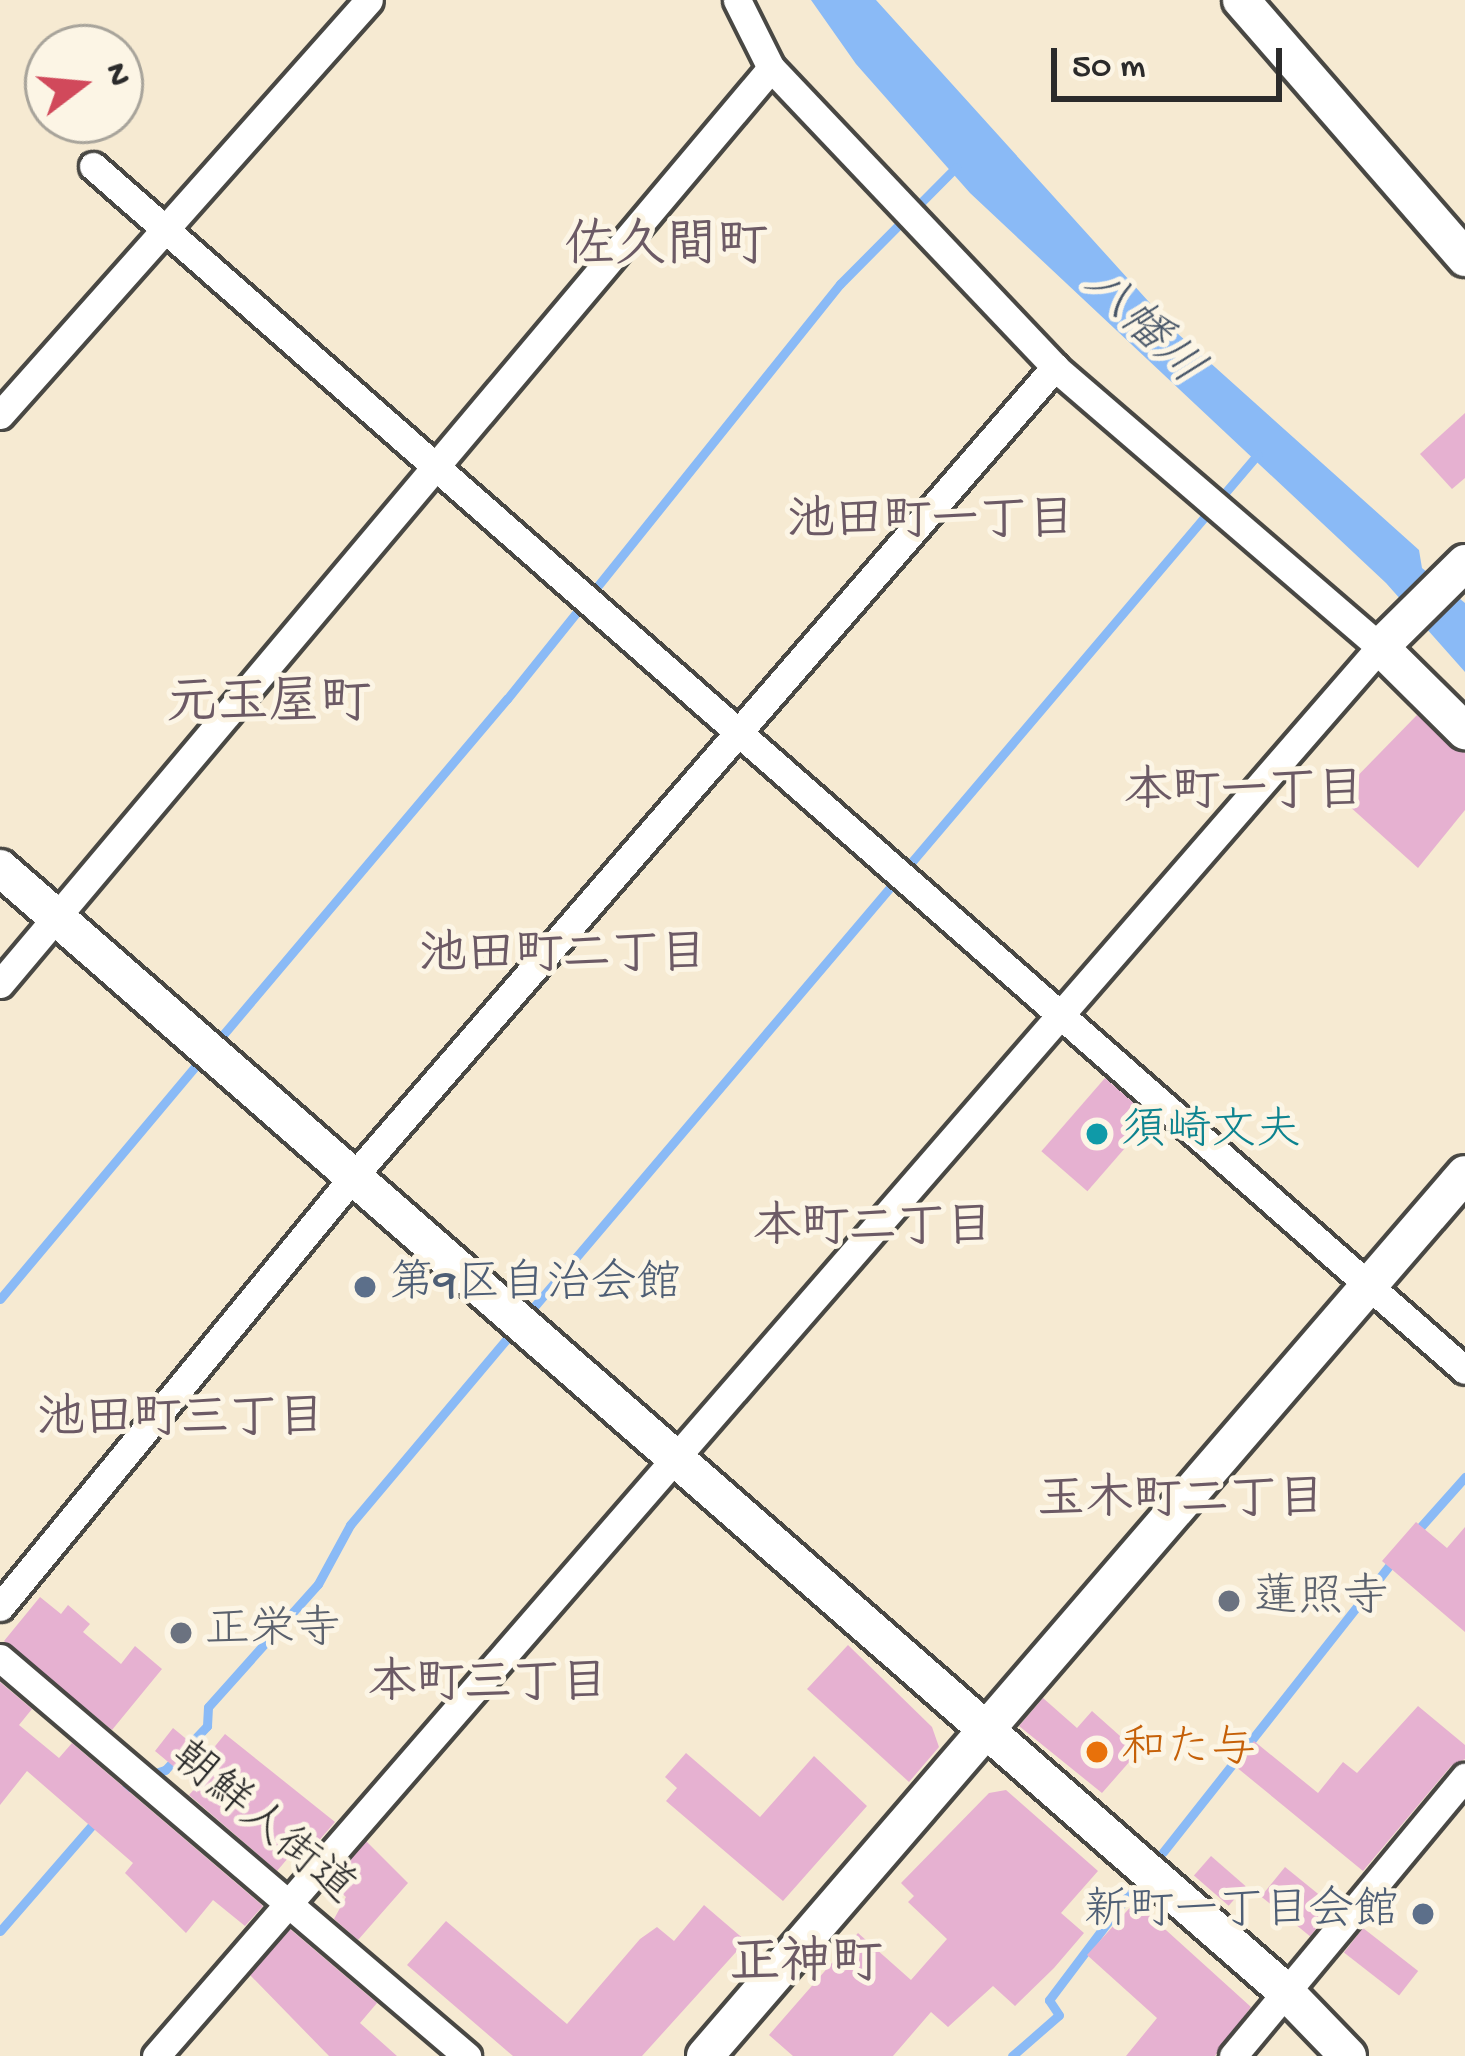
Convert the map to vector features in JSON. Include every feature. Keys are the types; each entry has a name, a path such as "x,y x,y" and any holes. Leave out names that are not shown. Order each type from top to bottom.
{"street":[{"path":"0,415 369,0"},
{"path":"737,0 771,68 1054,367 1380,647 1465,730"},
{"path":"1259,6 1465,258"},
{"path":"0,984 771,68"},
{"path":"92,166 1465,1370"},
{"path":"0,1607 353,1177 1054,367"},
{"path":"156,2056 1380,647 1457,572"},
{"path":"0,868 1286,1992 1348,2056"},
{"path":"705,2056 1465,1174"},
{"name":"朝鮮人街道","path":"0,1658 467,2056"},
{"path":"1233,2056 1465,1777"}],"water":[{"name":"八幡川","path":"811,0 876,0 1177,333 1419,550 1422,568 1465,603 1465,672 1386,583 970,193 856,64"}],"building":[{"path":"1465,413 1465,478 1452,489 1420,454"},
{"path":"1417,715 1465,753 1465,810 1418,868 1338,796"},
{"name":"須崎文夫","path":"1105,1078 1151,1118 1087,1191 1041,1151"},
{"path":"1416,1522 1447,1548 1465,1527 1465,1632 1382,1561"},
{"path":"40,1597 61,1614 68,1605 90,1624 83,1632 121,1664 135,1646 162,1669 112,1730 4,1641"},
{"path":"848,1645 932,1727 939,1747 909,1782 807,1689"},
{"path":"0,1682 32,1709 19,1725 59,1758 72,1743 263,1906 245,1926 213,1900 186,1933 125,1873 133,1863 27,1771 0,1805"},
{"name":"和た与","path":"1043,1698 1077,1728 1092,1711 1138,1752 1102,1793 1019,1726"},
{"path":"1418,1706 1465,1745 1465,1759 1451,1766 1363,1871 1235,1766 1254,1741 1318,1793 1343,1762 1357,1773"},
{"path":"173,1728 207,1756 225,1734 335,1822 303,1859 294,1851 277,1871 189,1795 197,1786 155,1751"},
{"path":"686,1753 760,1817 814,1756 867,1806 783,1901 666,1801 677,1788 665,1777"},
{"path":"1006,1790 1098,1871 1061,1913 1084,1933 1054,1968 1015,2006 993,1986 948,2027 931,2012 893,2056 793,2056 769,2035 858,1933 911,1980 947,1939 908,1902 914,1896 901,1883 989,1793"},
{"path":"366,1841 408,1883 358,1940 334,1919 346,1897 330,1883"},
{"path":"1211,1856 1246,1886 1229,1906 1194,1876"},
{"path":"1285,1867 1334,1907 1310,1936 1261,1897"},
{"path":"1135,1902 1251,2007 1215,2056 1126,2056 1157,2018 1087,1955"},
{"path":"704,1905 746,1941 642,2056 513,2056 407,1965 446,1921 567,2024 640,1939 657,1927 674,1941"},
{"path":"1363,1928 1418,1971 1399,1996 1344,1952"},
{"path":"290,1929 377,2003 360,2023 397,2056 329,2056 250,1975"}],"waterway":[{"path":"216,1043 507,699 840,284 956,167"},
{"path":"527,1315 1258,454"},
{"path":"0,1299 205,1055"},
{"path":"118,1796 134,1780 165,1770 207,1726 208,1707 318,1584 350,1525 516,1328"},
{"path":"1416,1532 1465,1477"},
{"path":"1163,1852 1394,1559"},
{"path":"0,1931 99,1817"},
{"path":"1012,2056 1059,2015 1049,2000 1129,1894"}],"place":[{"name":"須崎文夫","path":"1097,1134"},
{"name":"第9区自治会館","path":"365,1287"},
{"name":"蓮照寺","path":"1229,1601"},
{"name":"正栄寺","path":"181,1633"},
{"name":"和た与","path":"1097,1752"},
{"name":"新町一丁目会館","path":"1423,1914"}],"district":[{"name":"佐久間町","path":"666,250"},
{"name":"池田町一丁目","path":"931,525"},
{"name":"元玉屋町","path":"269,707"},
{"name":"本町一丁目","path":"1244,796"},
{"name":"池田町二丁目","path":"563,959"},
{"name":"本町二丁目","path":"873,1232"},
{"name":"池田町三丁目","path":"181,1423"},
{"name":"玉木町二丁目","path":"1181,1504"},
{"name":"本町三丁目","path":"488,1688"},
{"name":"正神町","path":"806,1967"}]}
